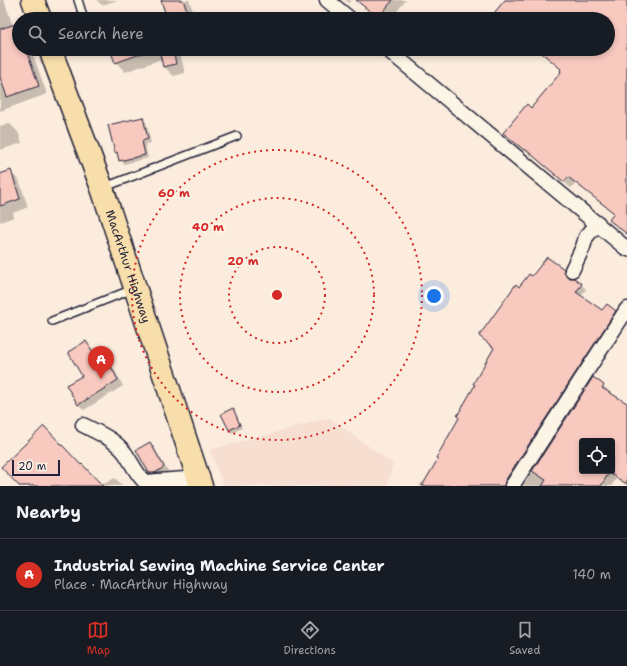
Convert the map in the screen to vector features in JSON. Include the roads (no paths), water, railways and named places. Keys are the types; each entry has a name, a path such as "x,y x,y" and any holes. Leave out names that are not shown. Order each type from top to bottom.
{"highway":[{"path":"34,0 38,12"},
{"name":"MacArthur Highway","path":"53,56 102,188 199,482"}],"street":[{"path":"327,0 342,12"},
{"path":"396,56 527,166 598,223 627,249"},
{"path":"572,270 586,237 598,223"},
{"path":"512,486 627,309"},
{"path":"83,425 108,437 124,452 140,478 146,482 199,482"}],"lane":[{"path":"78,0 82,12"},
{"path":"102,188 237,136"},
{"path":"52,321 135,288"}],"place":[{"name":"Industrial Sewing Machine Service Center","path":"101,379"}]}
